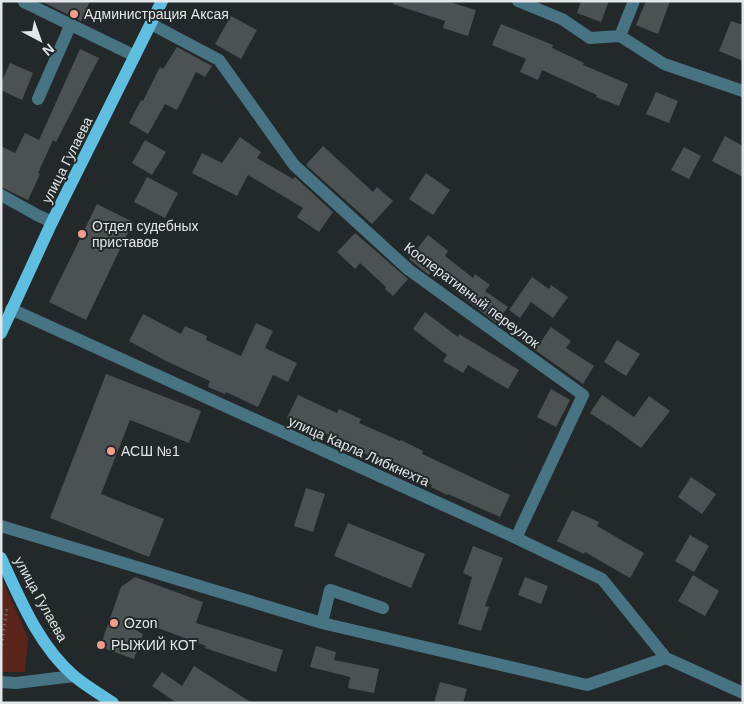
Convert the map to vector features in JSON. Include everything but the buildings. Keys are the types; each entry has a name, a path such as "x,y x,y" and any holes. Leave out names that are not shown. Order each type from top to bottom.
{"main road":[{"name":"улица Гулаева","path":"1,333 52,222 162,1"},
{"name":"улица Гулаева","path":"1,558 41,638 56,658 74,676 113,703"}],"street":[{"path":"518,1 562,19 590,38 620,36 664,64 743,91"},
{"path":"620,36 634,1"},
{"path":"24,2 135,56"},
{"path":"38,100 71,24"},
{"name":"Кооперативный переулок","path":"151,24 219,60 294,165 409,270 583,395 516,538"},
{"path":"1,195 52,222"},
{"name":"улица Карла Либкнехта","path":"11,309 516,538 602,579 666,658 743,693"},
{"path":"1,526 322,623 587,685 666,658"},
{"path":"322,623 330,590 383,608"},
{"path":"1,682 16,683 74,676"}],"path":[{"path":"1,650 8,602"}],"shaded area":[{"path":"1,577 28,638 25,672 1,672"}],"place":[{"name":"Администрация Аксая","path":"74,14"},
{"name":"Отдел судебных приставов","path":"82,234"},
{"name":"АСШ №1","path":"111,451"},
{"name":"Ozon","path":"114,623"},
{"name":"РЫЖИЙ КОТ","path":"101,645"}]}
